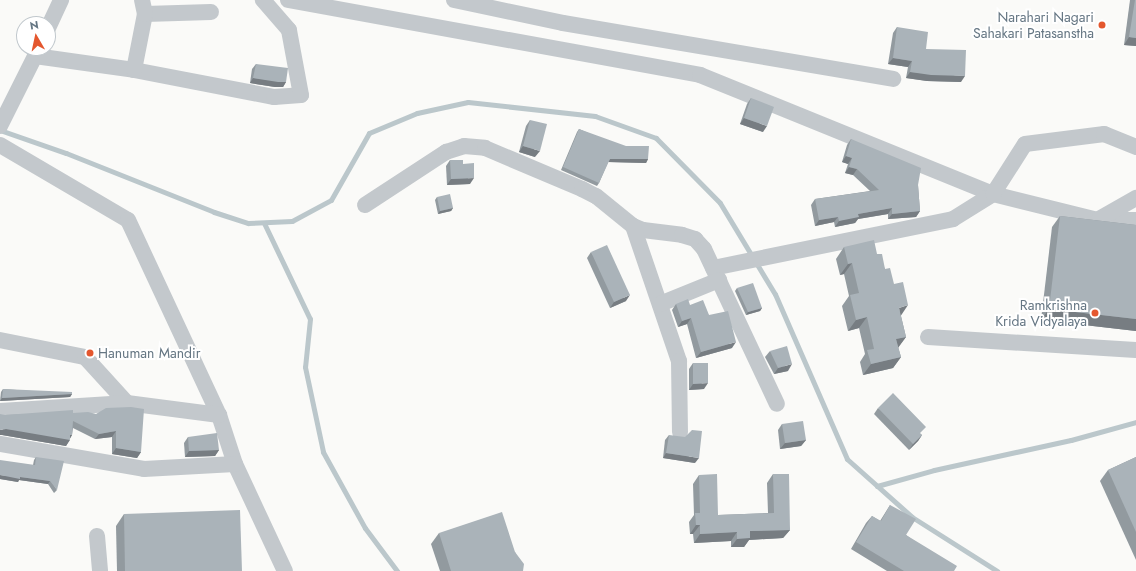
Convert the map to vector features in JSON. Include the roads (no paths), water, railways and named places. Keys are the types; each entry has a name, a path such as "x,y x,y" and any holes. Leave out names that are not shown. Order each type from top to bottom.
{"street":[{"path":"54,16 61,0"},
{"path":"56,56 274,97 300,95 289,30 263,0"},
{"path":"288,0 700,75 993,194 1098,220 1136,220"},
{"path":"454,0 563,23 893,79"},
{"path":"134,70 143,7 211,12"},
{"path":"0,126 35,56"},
{"path":"660,304 716,274 729,263 953,219 993,194 1025,144 1104,134 1136,147"},
{"path":"0,145 128,220 218,415 235,464 284,571"},
{"path":"365,205 446,152 464,146 485,148 582,189 607,204 633,226 643,230 682,235 694,239 704,248 777,404"},
{"path":"1098,220 1136,198"},
{"path":"633,226 679,361 680,432"},
{"path":"928,337 1136,350"},
{"path":"0,340 85,357 127,403"},
{"path":"0,412 127,403 218,415"},
{"path":"0,444 144,469 235,464"},
{"path":"98,536 100,571"}],"waterway":[{"path":"0,130 66,153 214,212 248,223 292,221 331,200 369,133 417,113 468,102 595,116 656,138 720,203 775,294 847,459 912,517 997,571"},
{"path":"264,223 310,319 305,367 323,452 365,528 397,571"},
{"path":"877,486 934,470 1071,440 1136,422"}],"place":[{"name":"Narahari Nagari Sahakari Patasanstha","path":"1102,25"},
{"name":"Ramkrishna Krida Vidyalaya","path":"1095,313"},
{"name":"Hanuman Mandir","path":"90,353"}]}
